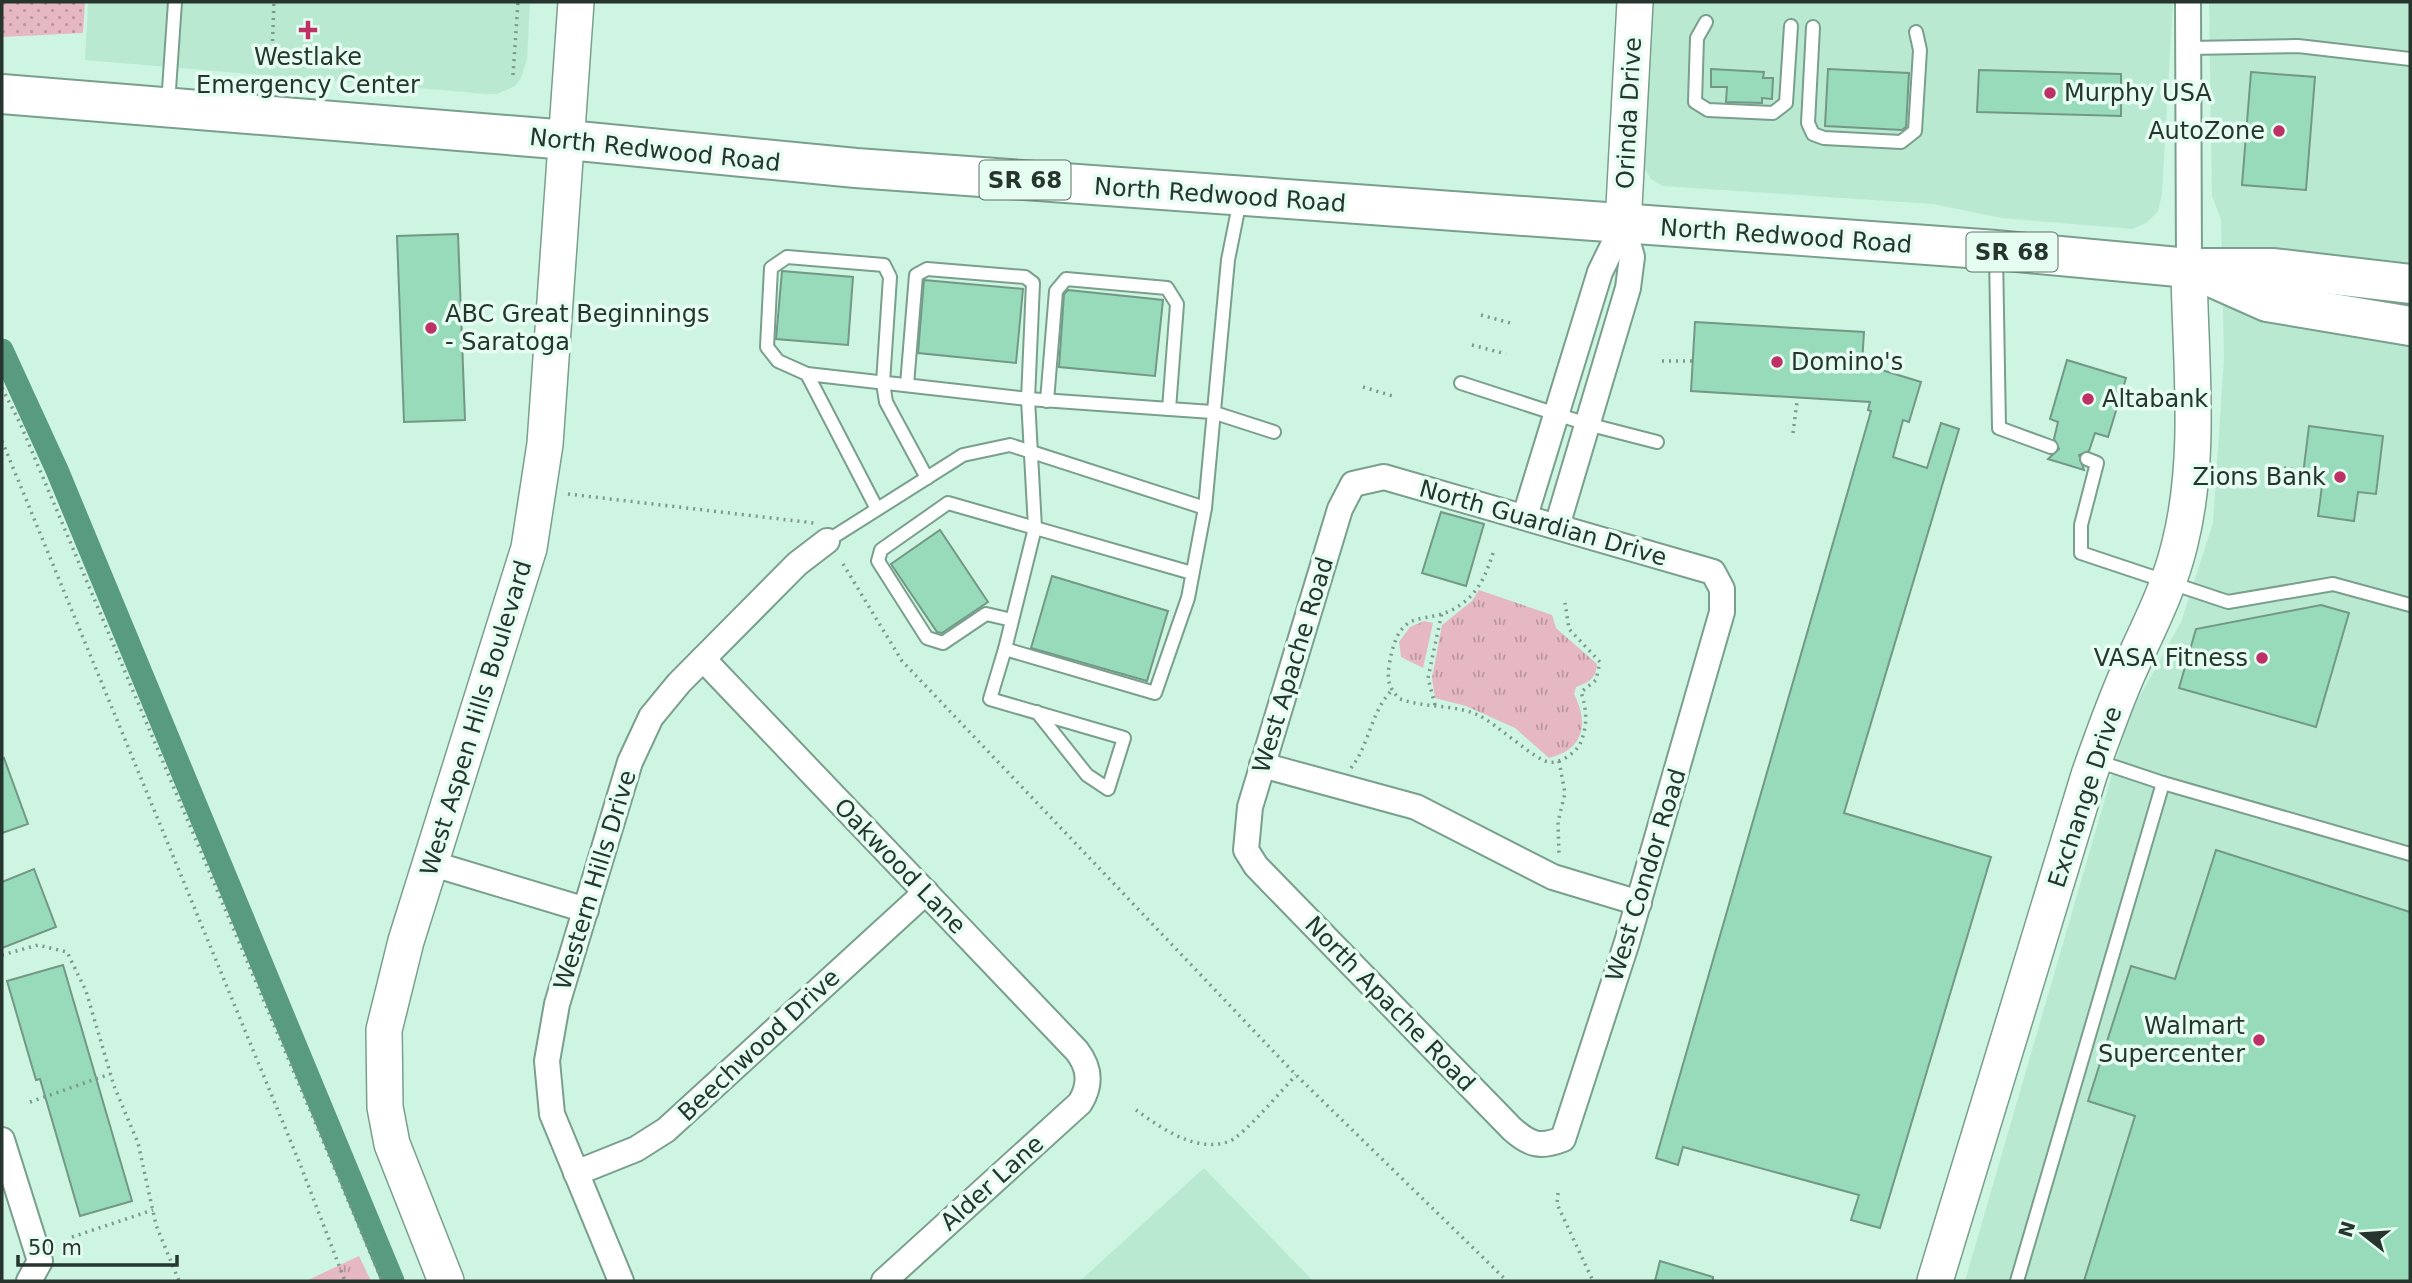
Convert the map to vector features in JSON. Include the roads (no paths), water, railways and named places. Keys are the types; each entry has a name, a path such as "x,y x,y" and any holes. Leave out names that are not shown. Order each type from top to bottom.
{"main road":[{"name":"North Redwood Road","path":"2,94 568,141 818,165 1996,250 2189,268"},
{"name":"SR 68","path":"2189,268 2274,268 2410,284"},
{"name":"SR 68","path":"2189,268 2267,302 2410,326"}],"street":[{"name":"West Aspen Hills Boulevard","path":"446,1281 396,1155 385,1107 384,1030 430,863 529,548 545,444 576,2"},
{"name":"Orinda Drive","path":"1623,225 1635,2"},
{"path":"2188,2 2189,268"},
{"path":"1525,516 1600,272 1623,225"},
{"path":"1557,526 1630,280 1632,257 1623,225"},
{"name":"Exchange Drive","path":"1935,1281 2094,760 2115,702 2168,583 2180,543 2191,478 2189,268"},
{"name":"North Guardian Drive","path":"1353,484 1384,477 1525,516 1713,572 1722,589"},
{"name":"West Apache Road","path":"1246,850 1250,807 1262,765 1340,509 1353,484"},
{"name":"Western Hills Drive","path":"621,1281 552,1114 547,1061 552,1022 639,739 664,699 797,564 821,532"},
{"name":"West Condor Road","path":"1544,1147 1563,1139 1639,903 1722,612 1722,589"},
{"name":"Oakwood Lane","path":"703,659 1077,1051 1087,1068 1088,1078"},
{"path":"1262,765 1416,807 1553,877 1639,903"},
{"name":"North Apache Road","path":"1246,850 1256,866 1512,1129 1528,1142 1544,1147"},
{"path":"430,863 586,910"},
{"name":"Beechwood Drive","path":"576,1173 636,1149 666,1130 926,892"},
{"name":"Alder Lane","path":"884,1281 1074,1109 1085,1095 1088,1078"},
{"path":"2,1140 40,1261 29,1281"}],"lane":[{"path":"168,107 175,2"},
{"path":"1706,22 1697,38 1695,102 1708,110 1773,113 1783,108 1786,103 1791,26"},
{"path":"1813,27 1808,123 1813,134 1818,137 1901,142 1915,131 1920,50 1916,32"},
{"path":"2189,48 2298,46 2410,59"},
{"path":"1004,649 1155,693 1188,598 1205,508 1228,260 1241,196"},
{"path":"1996,250 1999,428 2051,447"},
{"path":"927,478 886,402 883,383 890,277 884,265 787,257 771,268 767,347 778,361 807,374 883,383 907,386 1047,401 1212,412 1274,432"},
{"path":"907,386 916,275 926,269 1025,277 1033,283 1028,399 1035,528 990,699 1037,712 1124,738 1108,789 1087,775 1037,712"},
{"path":"1047,401 1056,291 1066,279 1167,288 1177,304 1169,409"},
{"path":"807,374 877,509"},
{"path":"1461,383 1587,424 1657,442"},
{"path":"821,532 877,509 962,455 1010,445 1205,508"},
{"path":"2087,459 2097,463 2081,525 2081,554 2228,602 2333,584 2410,605"},
{"path":"1012,620 986,614 943,643 927,638 878,561 881,550 948,503 1192,573"},
{"path":"2094,760 2410,854"},
{"path":"2017,1281 2163,782"}],"waterway":[{"path":"2,350 57,470 393,1281"}],"place":[{"name":"Westlake Emergency Center","path":"308,30"},
{"name":"Murphy USA","path":"2050,93"},
{"name":"AutoZone","path":"2279,131"},
{"name":"ABC Great Beginnings - Saratoga","path":"431,328"},
{"name":"Domino's","path":"1777,362"},
{"name":"Altabank","path":"2088,399"},
{"name":"Zions Bank","path":"2340,477"},
{"name":"VASA Fitness","path":"2262,658"},
{"name":"Walmart Supercenter","path":"2259,1040"}]}
